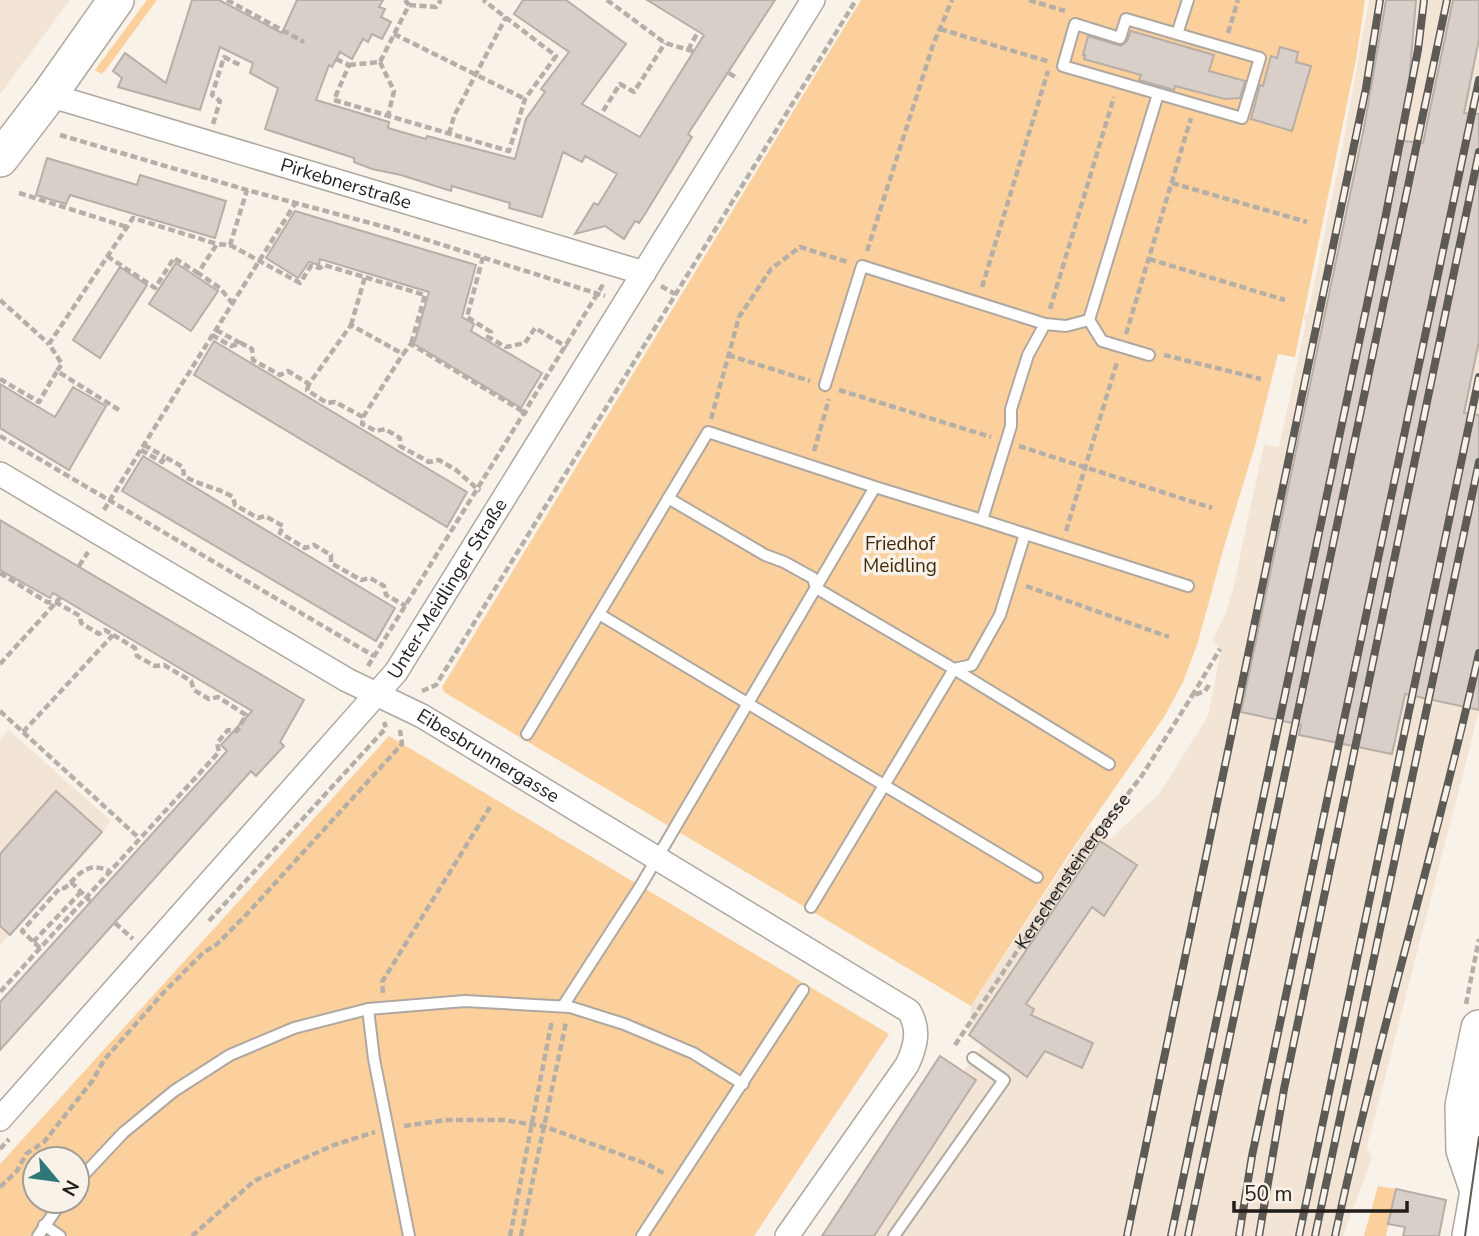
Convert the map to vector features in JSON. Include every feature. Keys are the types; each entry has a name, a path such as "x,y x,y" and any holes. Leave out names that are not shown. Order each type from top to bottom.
{"main road":[{"path":"0,159 116,0"},
{"path":"1470,1236 1478,1190 1464,1150 1463,1119 1479,1028"}],"street":[{"name":"Unter-Meidlinger Straße","path":"0,1119 396,672 813,0"},
{"name":"Pirkebnerstraße","path":"49,95 644,273"},
{"name":"Eibesbrunnergasse","path":"0,474 347,680 377,694 404,716 657,857 903,1006 914,1018 916,1037 907,1065 787,1236"}],"lane":[{"path":"1177,34 1188,0"},
{"path":"1126,19 1177,34 1260,58 1242,118 1063,66 1075,24 1120,38 1126,19"},
{"path":"1149,355 1102,341 1089,320 1158,94"},
{"path":"825,385 862,266 1045,324 1066,327 1089,320"},
{"path":"982,520 1007,442 1011,409 1028,355 1045,324"},
{"path":"527,734 708,432 1188,586"},
{"path":"562,1006 657,857 875,487"},
{"path":"668,498 765,555 785,562 813,579 816,587 1109,764"},
{"path":"811,907 954,669 971,665 1000,615 1025,534"},
{"path":"599,614 1037,877"},
{"path":"642,1236 803,990"},
{"path":"91,1167 123,1133 174,1091 230,1055 294,1028 368,1009 464,1001 562,1006 624,1024 693,1053 743,1084"},
{"path":"368,1009 374,1059 410,1236"},
{"path":"894,1236 1004,1080 973,1058"},
{"path":"38,1236 52,1215"},
{"path":"44,1225 60,1236"}],"path":[{"path":"227,0 304,42"},
{"path":"405,0 409,5 436,7 441,0"},
{"path":"349,65 334,100 509,150 525,99 556,57 483,0"},
{"path":"607,0 665,43 696,52"},
{"path":"0,1187 17,1171 26,1154 44,1142 93,1080 104,1060 164,992 246,915 402,744 404,716 418,692 436,685 856,0"},
{"path":"708,432 739,317 771,269 800,247 862,266 952,0"},
{"path":"1029,0 1069,12"},
{"path":"1223,47 1238,0"},
{"path":"380,62 409,5"},
{"path":"449,134 454,116 506,17"},
{"path":"940,29 1051,63 977,302"},
{"path":"688,50 698,32"},
{"path":"394,34 525,99"},
{"path":"603,111 620,84 634,92 665,43"},
{"path":"207,142 220,101 212,94 224,57 242,66"},
{"path":"336,59 349,65 380,62"},
{"path":"380,62 394,92 388,116"},
{"path":"1045,324 1119,82"},
{"path":"1062,545 1195,105"},
{"path":"0,436 374,656 598,294 483,257 60,135"},
{"path":"1172,183 1307,222"},
{"path":"230,245 247,190"},
{"path":"19,193 127,227"},
{"path":"110,500 296,202"},
{"path":"49,344 133,218 217,244 230,245 300,284 311,266 320,268 324,265 425,295 411,344 363,418 362,424 376,431 385,429 400,438 400,446 429,462 439,460 456,470 498,509"},
{"path":"198,273 217,244"},
{"path":"107,256 155,288 174,258 220,288 233,304"},
{"path":"483,257 467,317 491,332 488,337 506,347 525,343 535,328 590,361"},
{"path":"1148,259 1285,300"},
{"path":"363,418 335,402 327,403 307,390 351,325 365,277"},
{"path":"0,310 2,302 49,344 62,364 39,402 0,379"},
{"path":"351,325 403,354"},
{"path":"216,330 252,349 253,360 279,375 288,371 309,384"},
{"path":"212,335 231,346 241,343"},
{"path":"411,344 548,428"},
{"path":"1149,355 1160,354 1261,379"},
{"path":"728,355 825,385"},
{"path":"57,371 119,410"},
{"path":"810,466 832,388 1212,508"},
{"path":"143,448 183,467 184,476 203,487 215,486 233,497 235,505 258,519 265,516 283,526 280,533 305,548 314,545 331,555 331,563 361,580 370,578 384,586 386,595 428,623"},
{"path":"0,573 47,602 59,600 80,616 81,623 99,634 105,630 135,648 138,656 155,666 163,665 191,681 194,690 209,699 218,697 246,715 237,731 228,730 217,743 219,752 139,838 88,899 1,989"},
{"path":"1012,581 1168,637"},
{"path":"0,664 59,600"},
{"path":"23,732 113,635"},
{"name":"Kerschensteinergasse","path":"955,1045 1084,850 1141,777 1220,649"},
{"path":"1192,696 1205,691 1209,685"},
{"path":"0,712 139,838"},
{"path":"384,1007 382,982 491,807"},
{"path":"40,948 22,931 60,888 65,888 81,871 89,868 95,867 109,872"},
{"path":"71,882 88,899"},
{"path":"33,942 81,892"},
{"path":"510,1236 531,1124 562,1006"},
{"path":"522,1236 562,1006"},
{"path":"192,1236 254,1181 288,1164 334,1145 388,1128 445,1120 503,1121 543,1126 647,1164 678,1181"}],"shaded area":[{"path":"0,0 70,0 0,94"},
{"path":"1369,0 1479,0 1479,711 1367,1147 1372,1158 1343,1236 822,1236 940,1056 963,1072 983,1045 969,1035 971,1006 1089,827 1110,839 1159,794 1208,716 1220,655 1218,646 1212,641 1225,615 1233,589 1264,444 1279,447 1343,144"},
{"path":"9,730 111,821 74,866 0,945 0,740"}],"green space":[{"path":"147,0 157,0 105,71 101,74 95,70"},
{"name":"Friedhof Meidling","path":"861,0 1365,0 1356,60 1295,357 1278,354 1256,442 1197,645 1183,682 1164,717 1069,854 971,1006 444,692 442,687"},
{"path":"389,736 889,1034 754,1236 0,1236 0,1164"},
{"path":"1378,1186 1396,1189 1386,1236 1364,1236"}],"building":[{"path":"192,0 219,0 282,33 297,0 383,0 379,7 385,9 381,17 391,22 382,39 372,34 368,42 363,39 352,59 340,52 332,67 329,65 316,100 389,122 388,128 515,159 526,119 545,92 541,89 569,52 514,14 523,0 566,0 626,44 582,104 640,137 704,35 647,0 775,0 688,134 692,137 645,214 639,223 635,221 624,239 605,226 575,234 594,203 598,205 617,174 585,156 582,162 563,152 542,217 509,208 510,203 452,186 451,191 372,169 354,162 354,158 265,129 278,88 250,73 253,63 220,47 200,110 118,87 122,78 113,71 125,53 166,83"},
{"path":"1386,0 1416,0 1404,141 1423,143 1453,0 1479,0 1479,39 1464,113 1479,114 1479,341 1464,413 1479,415 1479,710 1405,694 1392,754 1299,735 1301,725 1241,712 1364,128"},
{"path":"1131,31 1214,55 1209,71 1245,81 1240,98 1225,99 1175,86 1174,90 1139,80 1141,75 1084,59 1088,36 1121,46 1127,41"},
{"path":"1280,47 1298,52 1296,62 1311,66 1292,131 1251,119 1271,56 1277,58"},
{"path":"47,158 137,185 140,175 226,201 215,238 70,195 66,204 36,195"},
{"path":"295,211 476,265 462,317 474,324 471,331 542,373 521,408 414,344 429,292 320,259 319,265 309,262 298,278 266,258"},
{"path":"176,263 218,291 191,331 149,304"},
{"path":"120,267 147,285 100,358 73,340"},
{"path":"214,341 467,492 447,527 194,375"},
{"path":"0,384 55,417 73,387 106,406 69,470 0,428"},
{"path":"143,456 395,608 376,641 122,491"},
{"path":"0,520 304,700 280,742 284,746 256,776 251,771 0,1050 0,1002 227,751 221,745 252,711 53,593 50,598 0,570"},
{"path":"56,791 102,832 10,935 0,926 0,854"},
{"path":"1100,841 1137,865 1104,916 1092,907 1026,1004 1034,1009 1031,1015 1093,1043 1082,1068 1045,1051 1027,1077 969,1035"},
{"path":"940,1056 976,1080 874,1236 822,1236"},
{"path":"1396,1189 1446,1200 1439,1236 1403,1236 1405,1227 1388,1224"}],"tram line":[{"path":"1465,1236 1479,1137"}],"railway":[{"path":"1127,1236 1366,88 1380,0"},
{"path":"1171,1236 1385,219 1418,50 1424,0"},
{"path":"1188,1236 1447,0"},
{"path":"1239,1236 1252,1156 1479,80"},
{"path":"1259,1236 1284,1089 1479,152"},
{"path":"1299,1236 1479,377"},
{"path":"1315,1236 1479,462"},
{"path":"1335,1236 1479,653"}]}
